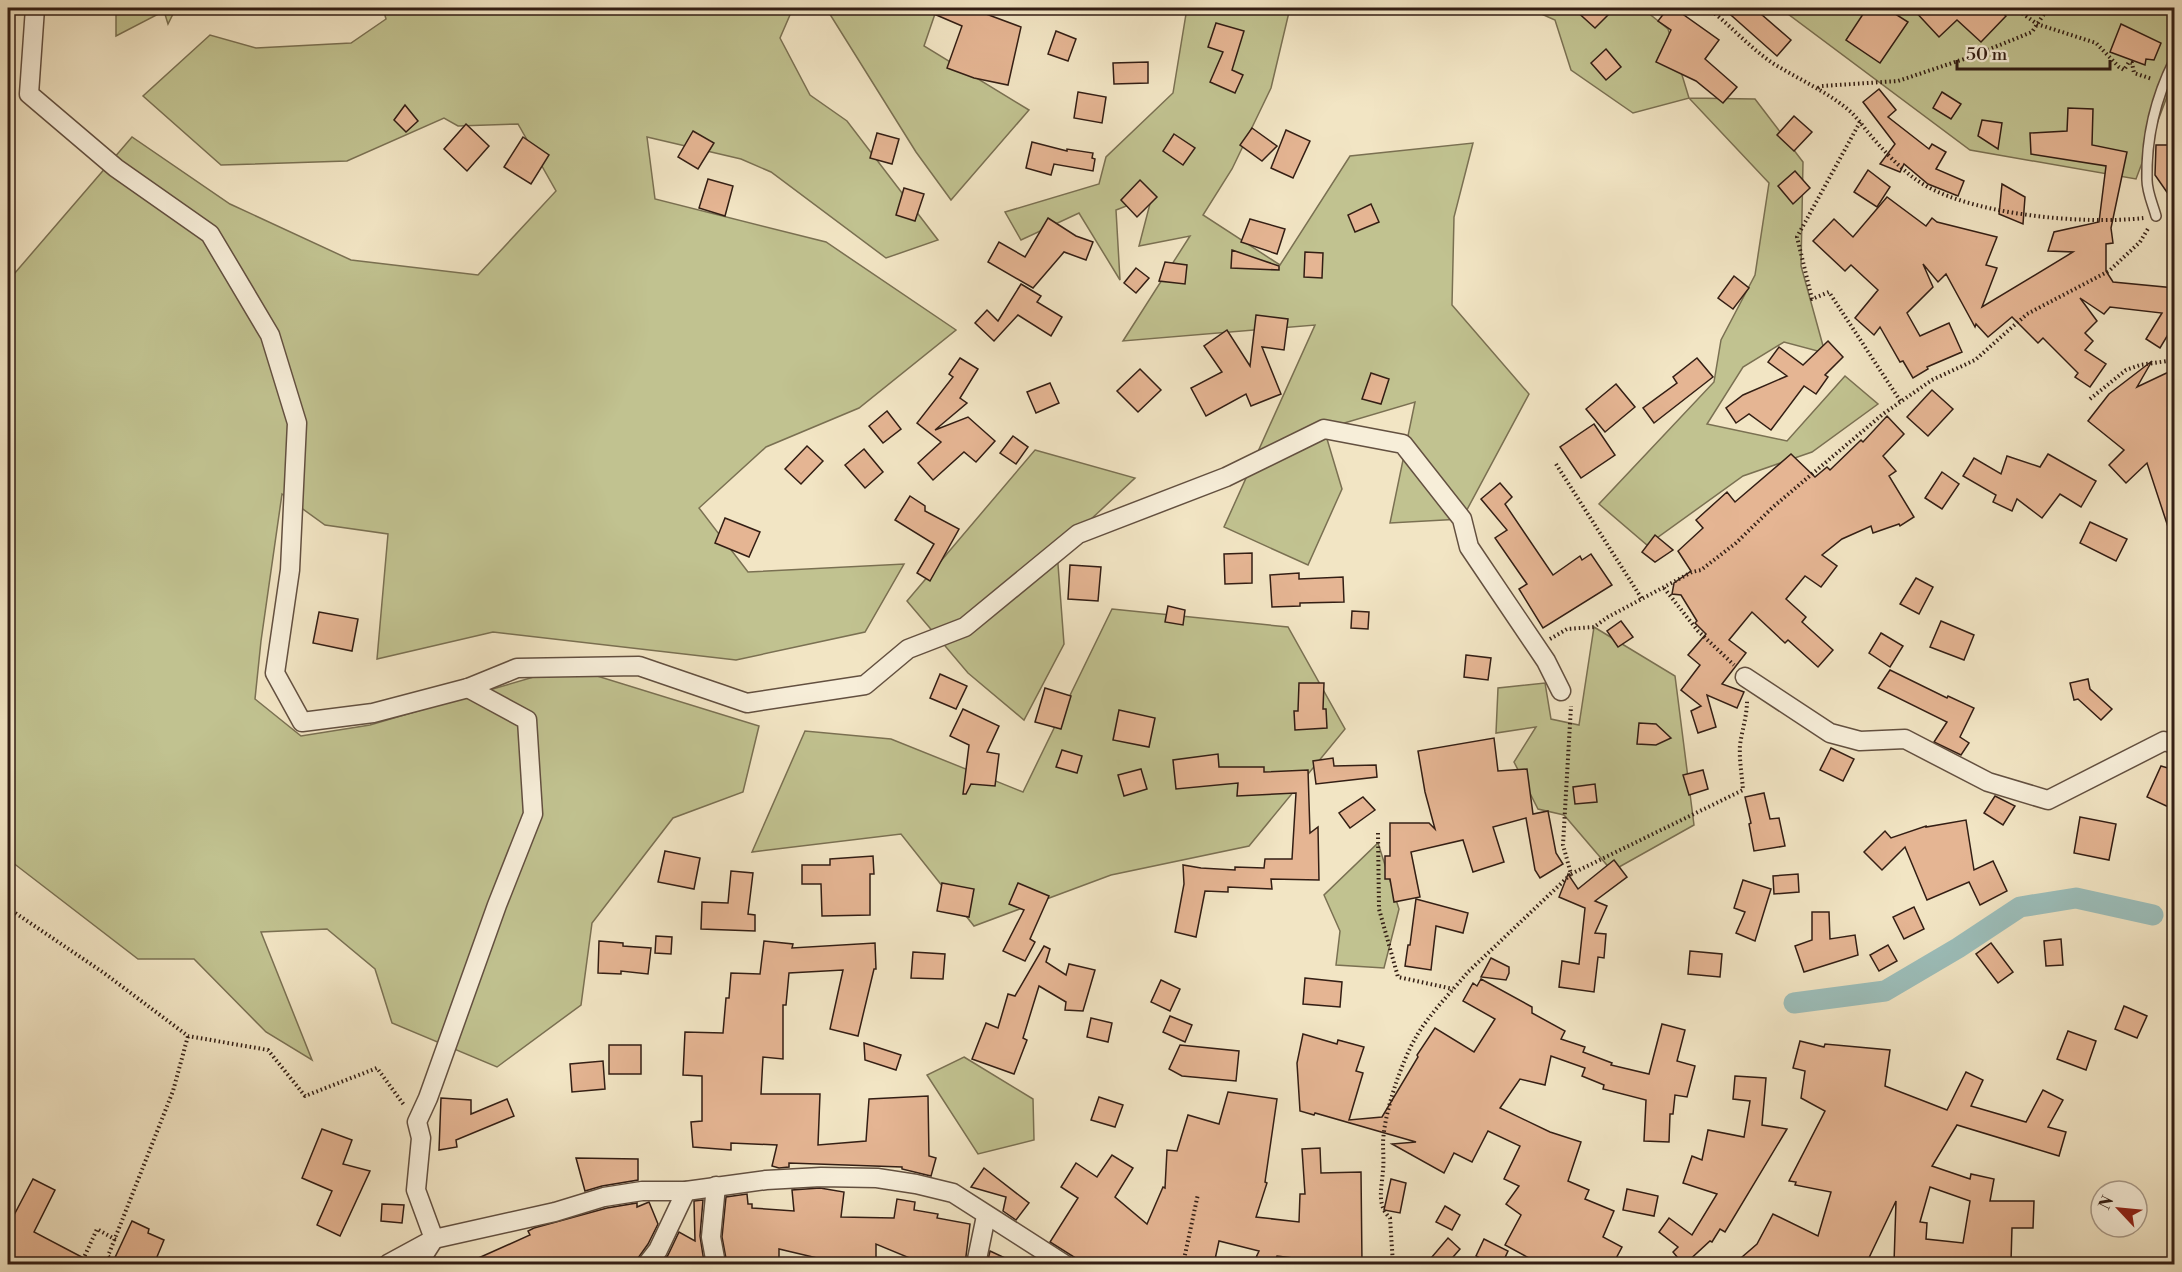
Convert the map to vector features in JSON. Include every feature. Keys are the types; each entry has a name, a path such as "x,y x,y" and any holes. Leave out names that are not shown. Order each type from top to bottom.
{"street":[{"path":"35,8 29,94 116,168 210,234 270,335 297,423 290,570 274,674 302,722 373,713 468,688 517,668 639,666 747,703 865,685 908,649 965,627 1078,534 1226,477 1324,429 1403,444 1461,519 1468,548 1546,661 1561,691"},
{"path":"1745,677 1830,733 1860,741 1905,739 1988,782 2048,800 2164,741 2175,744"},
{"path":"434,1239 417,1190 421,1138 417,1122 428,1098 497,905 533,814 527,720 468,688"},
{"path":"388,1264 434,1239 555,1212 604,1197 642,1191 686,1191 766,1180 821,1177 877,1178 953,1193 1064,1264"},
{"path":"716,1186 711,1237 716,1264"},
{"path":"647,1264 658,1250 686,1191"},
{"path":"976,1264 986,1216"},
{"path":"418,1264 434,1239"}],"lane":[{"path":"2156,216 2146,182 2151,134 2162,85 2175,61"}],"path":[{"path":"1708,8 1773,63 1818,88 1850,112 1914,178 1930,189 1987,209 2071,219 2122,220 2156,216"},
{"path":"2015,8 2037,24 2096,43 2119,67 2124,70 2129,62 2132,63 2134,73 2142,76"},
{"path":"1818,88 1898,81 1970,57 2032,32 2048,8"},
{"path":"1860,122 1797,237 1812,300 1829,292 1901,402"},
{"path":"1536,647 1568,628 1594,627 1608,616 1692,572 1701,570 1736,543 1773,507 1854,437 1901,402 1932,380 1975,360 2027,314 2109,271 2140,242 2156,216"},
{"path":"2090,399 2126,370 2140,365 2175,360"},
{"path":"1556,464 1642,599"},
{"path":"1393,1264 1390,1218 1385,1214 1380,1202 1383,1143 1392,1093 1416,1037 1468,972 1571,874 1743,790 1740,759 1741,741 1747,718 1745,677 1698,631 1664,588"},
{"path":"1561,691 1571,704 1563,845 1571,874"},
{"path":"1378,833 1379,909 1398,977 1453,989"},
{"path":"8,908 104,973 189,1036 268,1050 304,1096 377,1068 417,1122"},
{"path":"115,1264 108,1256 174,1091 189,1036"},
{"path":"1183,1264 1198,1194"},
{"path":"81,1264 97,1229 116,1240"}],"green space":[{"path":"116,8 176,8 168,24 164,11 116,36"},
{"path":"383,8 793,8 780,38 810,95 847,121 938,240 886,258 771,172 741,159 647,137 655,199 826,242 956,330 859,408 766,447 699,508 748,572 904,564 865,632 736,660 493,632 377,659 388,534 325,525 282,494 255,699 301,736 370,725 568,667 759,726 743,792 673,818 592,923 581,1005 497,1067 392,1023 375,969 327,929 261,932 312,1060 266,1032 194,959 138,959 8,859 8,281 132,137 230,204 351,260 478,275 556,191 518,124 458,126 444,118 347,161 221,165 143,96 210,35 256,48 351,43 386,19"},
{"path":"826,8 937,8 924,46 1029,110 951,200 916,152"},
{"path":"1187,8 1290,8 1271,88 1232,169 1203,215 1280,265 1350,156 1473,143 1454,217 1452,305 1529,394 1462,519 1390,523 1415,402 1324,429 1342,489 1308,565 1224,527 1315,325 1123,341 1190,236 1139,246 1152,196 1116,210 1120,280 1079,213 1021,240 1005,212 1099,184 1106,157 1173,93"},
{"path":"1528,8 1642,8 1668,29 1689,98 1633,113 1571,70 1555,20"},
{"path":"1780,8 2174,8 2174,78 2136,179 1970,150"},
{"path":"1689,98 1755,99 1803,162 1801,266 1825,353 1784,342 1743,367 1707,424 1787,441 1845,376 1878,404 1812,452 1743,476 1647,545 1599,504 1714,382 1721,340 1755,275 1769,183"},
{"path":"1035,450 1135,478 1057,551 1064,644 1024,720 968,673 907,601"},
{"path":"1112,609 1288,627 1345,729 1249,846 1111,875 974,926 901,834 752,852 805,731 891,739 1023,792"},
{"path":"1594,627 1675,676 1694,825 1612,871 1564,815 1538,809 1514,762 1536,727 1496,733 1498,688 1545,683 1551,719 1579,725"},
{"path":"1378,843 1399,909 1384,968 1336,965 1340,931 1324,895"},
{"path":"964,1057 1033,1099 1034,1140 978,1154 927,1075"}],"building":[{"path":"920,8 970,8 1021,27 1008,85 974,78 947,68 962,26"},
{"path":"1573,8 1615,8 1595,28"},
{"path":"1668,8 1674,8 1719,40 1705,59 1737,87 1723,103 1696,81 1656,62 1671,30 1658,21"},
{"path":"1723,8 1754,8 1791,40 1777,56"},
{"path":"1867,8 1886,8 1908,22 1880,63 1846,40"},
{"path":"1912,8 1997,8 2006,16 1981,42 1957,20 1939,37"},
{"path":"1216,23 1244,31 1232,70 1243,75 1235,93 1210,82 1223,52 1208,47"},
{"path":"2121,24 2161,43 2154,60 2146,59 2145,65 2110,52"},
{"path":"1056,31 1076,39 1068,61 1048,54"},
{"path":"1606,49 1621,67 1606,80 1591,63"},
{"path":"1148,62 1148,83 1114,84 1113,63"},
{"path":"1879,89 1896,110 1888,117 1929,149 1932,144 1946,152 1936,169 1964,181 1958,196 1928,184 1904,164 1900,172 1880,164 1895,144 1863,102"},
{"path":"1078,92 1106,97 1102,123 1074,118"},
{"path":"1942,92 1961,104 1951,119 1933,108"},
{"path":"405,105 418,121 406,132 394,120"},
{"path":"2068,108 2093,109 2092,145 2127,152 2111,228 2113,243 2106,244 2106,271 2113,282 2175,288 2175,323 2160,348 2146,339 2162,313 2110,307 2104,314 2080,298 2097,321 2085,333 2093,341 2085,350 2106,364 2090,387 2075,377 2078,373 2043,338 2038,343 2012,317 1988,337 1976,324 1975,327 1946,274 1938,282 1923,264 1933,287 1907,313 1920,336 1949,323 1962,352 1927,367 1928,369 1913,378 1903,361 1900,362 1880,327 1874,335 1855,318 1878,290 1851,265 1845,271 1813,241 1834,219 1853,237 1887,197 1926,226 1932,218 1937,222 1997,237 1986,265 1997,268 1982,307 2073,252 2048,251 2054,232 2099,222 2106,166 2031,154 2030,133 2067,131"},
{"path":"1794,116 1812,132 1794,151 1777,135"},
{"path":"1982,120 2002,123 1998,149 1978,136"},
{"path":"466,124 489,146 467,171 444,149"},
{"path":"1252,128 1277,146 1262,161 1240,145"},
{"path":"1286,130 1310,141 1293,178 1271,168"},
{"path":"693,131 714,143 698,169 678,157"},
{"path":"877,133 899,139 892,164 870,158"},
{"path":"1174,134 1195,148 1183,165 1163,151"},
{"path":"523,137 549,155 531,184 504,167"},
{"path":"1032,142 1067,151 1067,149 1093,153 1092,158 1095,159 1093,171 1054,164 1051,175 1026,168"},
{"path":"2156,145 2170,145 2171,198 2155,175"},
{"path":"1868,170 1890,187 1877,207 1854,192"},
{"path":"1795,171 1810,188 1793,204 1778,186"},
{"path":"708,179 733,186 725,216 699,208"},
{"path":"1140,180 1157,197 1137,217 1121,200"},
{"path":"2002,184 2025,197 2023,224 1999,214"},
{"path":"904,188 924,194 915,221 896,215"},
{"path":"1371,204 1379,222 1355,232 1348,215"},
{"path":"1048,218 1076,236 1093,242 1086,260 1064,252 1033,288 988,262 999,242 1025,257"},
{"path":"1250,219 1285,229 1277,254 1241,242"},
{"path":"1232,250 1279,266 1279,270 1231,268"},
{"path":"1305,252 1323,253 1322,278 1304,277"},
{"path":"1165,262 1187,265 1185,284 1159,281"},
{"path":"1136,268 1149,278 1136,293 1124,283"},
{"path":"1734,276 1749,288 1733,309 1718,298"},
{"path":"1021,284 1041,296 1037,302 1062,317 1051,336 1018,315 994,341 975,323 987,310 998,321"},
{"path":"1256,315 1288,319 1284,350 1262,347 1281,394 1251,406 1246,394 1206,416 1191,388 1222,372 1204,346 1227,330 1250,366"},
{"path":"1828,341 1843,357 1825,375 1828,377 1816,394 1804,386 1771,430 1749,414 1736,423 1726,408 1743,395 1787,376 1768,362 1779,347 1803,365"},
{"path":"960,358 978,369 960,398 967,403 935,430 968,417 995,441 976,462 964,452 933,480 918,463 941,442 917,423 953,377 949,374"},
{"path":"1697,358 1713,377 1654,423 1643,408 1677,383 1673,377"},
{"path":"2152,361 2137,387 2175,369 2175,536 2171,536 2147,463 2126,483 2109,465 2124,450 2088,421 2109,394"},
{"path":"1140,369 1161,390 1138,412 1117,391"},
{"path":"1371,373 1389,379 1381,404 1362,399"},
{"path":"1050,383 1059,403 1036,413 1027,392"},
{"path":"1616,384 1635,407 1605,432 1586,409"},
{"path":"1932,390 1953,409 1928,436 1907,417"},
{"path":"887,411 901,429 883,443 869,426"},
{"path":"1887,416 1904,434 1883,456 1896,471 1889,476 1914,517 1900,526 1899,524 1873,533 1871,526 1842,539 1822,555 1837,566 1821,587 1805,576 1786,599 1806,617 1802,622 1833,650 1818,667 1788,640 1785,643 1752,612 1729,640 1746,653 1722,684 1744,692 1737,708 1707,695 1716,727 1698,733 1691,711 1701,706 1681,690 1700,665 1688,655 1706,634 1695,623 1697,621 1681,595 1672,594 1674,583 1691,571 1678,551 1703,528 1696,520 1727,492 1735,502 1791,454 1815,477 1827,467 1830,470 1861,440 1863,442"},
{"path":"1594,424 1615,455 1581,478 1560,447"},
{"path":"1013,436 1028,447 1016,464 1000,453"},
{"path":"807,446 823,461 801,484 785,469"},
{"path":"864,449 883,472 865,488 845,465"},
{"path":"2048,454 2096,481 2081,507 2060,494 2042,518 2017,499 2012,511 1993,502 1996,495 1963,476 1974,458 2001,474 2007,456 2040,467"},
{"path":"1942,472 1959,484 1942,509 1925,498"},
{"path":"1500,483 1512,497 1505,504 1553,575 1580,556 1582,560 1591,554 1612,585 1543,628 1519,589 1527,584 1495,538 1507,530 1481,499"},
{"path":"910,496 925,506 925,511 959,529 930,581 917,573 934,544 895,520"},
{"path":"725,518 760,532 749,557 715,543"},
{"path":"2090,522 2127,539 2116,561 2080,543"},
{"path":"1655,535 1673,550 1655,562 1642,552"},
{"path":"1252,553 1252,583 1225,584 1224,554"},
{"path":"1070,565 1101,567 1098,601 1068,599"},
{"path":"1299,573 1299,579 1343,577 1344,602 1300,603 1300,606 1272,607 1270,575"},
{"path":"1916,578 1933,587 1919,614 1900,604"},
{"path":"1168,606 1185,610 1183,625 1165,622"},
{"path":"1352,611 1369,612 1368,629 1351,628"},
{"path":"319,612 358,619 352,651 313,643"},
{"path":"1621,621 1633,637 1618,647 1607,631"},
{"path":"1941,621 1974,635 1964,660 1930,647"},
{"path":"1881,633 1903,646 1890,667 1869,653"},
{"path":"1466,655 1491,658 1488,680 1464,677"},
{"path":"1890,670 1947,698 1948,696 1974,708 1960,737 1969,743 1961,755 1934,742 1947,722 1878,688"},
{"path":"940,674 967,686 956,709 930,698"},
{"path":"2088,679 2090,689 2112,709 2101,720 2078,699 2074,700 2070,683"},
{"path":"1299,683 1324,683 1323,709 1326,709 1327,728 1295,730 1294,711 1298,711"},
{"path":"1045,688 1071,696 1061,729 1035,722"},
{"path":"963,709 999,726 987,752 999,754 995,786 971,784 966,794 963,794 969,745 950,736"},
{"path":"1119,710 1155,718 1149,747 1113,740"},
{"path":"1639,723 1656,724 1671,738 1656,745 1637,744"},
{"path":"1494,738 1498,771 1527,769 1533,814 1548,811 1556,853 1563,864 1540,878 1535,870 1526,818 1493,827 1504,862 1473,872 1463,840 1411,852 1420,897 1394,902 1390,879 1385,879 1385,856 1390,856 1390,823 1429,823 1435,829 1425,792 1418,751"},
{"path":"1831,748 1854,759 1843,781 1820,770"},
{"path":"1062,750 1082,756 1077,773 1056,767"},
{"path":"1218,754 1219,767 1264,767 1264,772 1308,770 1310,833 1318,827 1319,880 1271,879 1272,889 1228,887 1228,892 1205,891 1196,937 1175,932 1184,884 1183,865 1235,870 1235,867 1264,868 1265,859 1292,859 1296,793 1237,796 1238,783 1176,789 1173,760"},
{"path":"1333,758 1334,766 1376,765 1377,777 1316,784 1313,761"},
{"path":"2161,766 2175,770 2175,810 2147,797"},
{"path":"1141,769 1147,789 1124,796 1118,775"},
{"path":"1703,770 1708,789 1689,795 1683,775"},
{"path":"1595,784 1597,802 1575,804 1573,787"},
{"path":"1764,793 1770,819 1779,818 1785,846 1754,851 1745,797"},
{"path":"1995,796 2015,806 2003,825 1984,813"},
{"path":"1363,797 1375,810 1350,828 1339,813"},
{"path":"2080,817 2116,824 2109,860 2074,853"},
{"path":"1966,820 1974,870 1993,861 2007,891 1980,905 1969,882 1927,900 1905,847 1882,870 1864,852 1885,831 1891,838 1926,826"},
{"path":"665,851 700,858 694,889 658,882"},
{"path":"873,856 874,874 870,874 870,915 822,916 821,884 802,884 802,865 830,865 830,859"},
{"path":"1614,860 1627,877 1595,901 1607,906 1595,933 1606,934 1604,958 1598,957 1594,992 1559,987 1562,961 1579,964 1585,908 1559,897 1568,874 1578,889"},
{"path":"731,871 753,873 748,914 755,915 755,931 701,929 702,902 728,903"},
{"path":"1798,874 1799,892 1774,894 1773,876"},
{"path":"1743,880 1771,889 1755,941 1736,933 1745,912 1734,908"},
{"path":"942,883 974,889 969,917 937,911"},
{"path":"1018,883 1049,896 1030,939 1035,942 1025,961 1003,951 1024,910 1009,904"},
{"path":"1416,899 1468,913 1463,933 1436,926 1431,970 1405,966"},
{"path":"1914,907 1924,929 1904,939 1893,917"},
{"path":"1812,912 1829,912 1830,939 1855,935 1858,955 1804,972 1795,946 1812,940"},
{"path":"656,936 672,937 671,954 655,953"},
{"path":"2061,939 2063,965 2046,966 2044,941"},
{"path":"599,941 651,948 648,974 621,971 621,974 598,973"},
{"path":"764,941 793,944 792,948 875,943 876,969 874,969 858,1036 830,1029 843,970 789,973 786,1005 783,1005 783,1059 763,1057 761,1094 820,1094 818,1145 866,1141 869,1099 928,1096 929,1156 936,1158 931,1176 902,1169 902,1167 789,1163 789,1167 779,1168 772,1166 777,1145 731,1143 731,1150 693,1147 691,1122 702,1121 702,1076 683,1075 685,1032 723,1033 731,973 760,974"},
{"path":"1991,943 2013,972 1998,983 1976,954"},
{"path":"1888,945 1897,961 1879,971 1870,955"},
{"path":"1044,946 1050,949 1046,962 1066,975 1069,964 1095,970 1083,1011 1065,1010 1066,1002 1039,986 1023,1038 1027,1040 1014,1074 972,1059 986,1023 998,1028 1008,994 1015,996"},
{"path":"1690,951 1722,954 1720,977 1688,974"},
{"path":"913,952 945,954 943,979 911,978"},
{"path":"1491,958 1509,967 1506,980 1481,977"},
{"path":"1305,978 1342,982 1340,1007 1303,1004"},
{"path":"1481,979 1532,1007 1532,1013 1565,1031 1561,1039 1585,1047 1583,1052 1612,1063 1611,1065 1649,1074 1662,1024 1685,1030 1677,1061 1695,1066 1687,1097 1675,1095 1673,1114 1670,1114 1669,1142 1644,1141 1646,1100 1603,1089 1604,1085 1582,1076 1585,1068 1551,1056 1545,1085 1520,1079 1500,1108 1550,1132 1581,1142 1568,1181 1589,1190 1585,1199 1614,1211 1603,1237 1622,1247 1613,1264 1540,1264 1505,1245 1521,1215 1506,1204 1519,1186 1504,1179 1520,1146 1488,1131 1472,1162 1454,1153 1444,1173 1392,1144 1416,1142 1315,1113 1314,1115 1300,1111 1297,1063 1303,1034 1337,1044 1338,1040 1364,1047 1356,1071 1363,1073 1349,1120 1382,1117 1435,1028 1474,1052 1495,1019 1463,1001 1473,983 1477,986"},
{"path":"1161,980 1180,989 1170,1011 1151,1002"},
{"path":"2124,1006 2147,1016 2137,1038 2115,1029"},
{"path":"1170,1016 1192,1025 1185,1042 1163,1032"},
{"path":"1091,1018 1112,1023 1108,1042 1087,1037"},
{"path":"2068,1031 2096,1041 2086,1070 2057,1059"},
{"path":"1800,1041 1824,1047 1825,1044 1890,1050 1885,1086 1947,1110 1966,1072 1983,1080 1971,1106 2026,1122 2043,1090 2063,1100 2048,1127 2066,1132 2059,1156 1957,1125 1932,1166 1970,1179 1971,1174 1994,1179 1990,1201 2034,1201 2033,1228 2012,1228 2011,1262 1974,1260 1973,1264 1894,1263 1896,1201 1866,1264 1734,1264 1757,1244 1773,1214 1818,1236 1831,1192 1795,1185 1796,1182 1789,1181 1825,1111 1801,1098 1805,1071 1793,1068","holes":["1930,1187 1970,1201 1963,1243 1926,1239 1927,1223 1920,1222"]},
{"path":"864,1043 901,1055 896,1070 865,1060"},
{"path":"609,1045 641,1045 641,1074 609,1074"},
{"path":"1180,1045 1239,1051 1236,1081 1182,1076 1169,1069"},
{"path":"603,1061 605,1089 572,1092 570,1064"},
{"path":"1735,1076 1766,1078 1762,1125 1787,1129 1725,1232 1720,1229 1712,1242 1710,1241 1685,1264 1674,1264 1678,1258 1673,1252 1678,1247 1659,1232 1669,1218 1692,1235 1717,1194 1683,1183 1692,1156 1702,1160 1708,1130 1744,1137 1750,1101 1733,1099"},
{"path":"1228,1092 1277,1099 1265,1182 1267,1183 1256,1217 1299,1222 1300,1194 1305,1194 1302,1149 1320,1148 1321,1173 1361,1172 1362,1264 1310,1264 1310,1260 1277,1256 1273,1264 1253,1264 1259,1251 1219,1241 1214,1264 1085,1264 1050,1242 1078,1198 1061,1187 1076,1163 1097,1177 1112,1155 1133,1168 1115,1197 1147,1224 1163,1187 1165,1188 1167,1150 1177,1151 1188,1115 1219,1124"},
{"path":"1099,1097 1123,1105 1115,1127 1091,1120"},
{"path":"441,1098 471,1100 471,1114 507,1099 514,1116 456,1140 457,1147 439,1150"},
{"path":"322,1129 352,1140 343,1164 370,1171 340,1236 317,1225 332,1191 302,1178"},
{"path":"576,1158 638,1159 638,1180 585,1191"},
{"path":"984,1168 1029,1203 1016,1220 1003,1211 1006,1197 971,1187"},
{"path":"33,1179 55,1190 34,1232 95,1264 8,1264 8,1212 14,1215"},
{"path":"1391,1179 1406,1183 1400,1213 1384,1210"},
{"path":"820,1188 844,1192 841,1217 894,1218 897,1199 915,1202 914,1210 938,1214 937,1218 970,1224 965,1264 924,1264 876,1244 876,1259 817,1258 779,1249 779,1264 727,1264 722,1237 726,1197 747,1194 748,1204 752,1204 752,1208 794,1211 792,1190"},
{"path":"1627,1189 1658,1196 1654,1216 1623,1210"},
{"path":"703,1200 700,1236 704,1262 681,1261 681,1264 661,1264 679,1232 695,1241 694,1201"},
{"path":"649,1202 658,1224 636,1264 465,1264 530,1235 528,1231 534,1228 607,1208 637,1203 637,1207"},
{"path":"382,1204 404,1205 402,1223 381,1221"},
{"path":"1445,1206 1460,1215 1452,1230 1436,1222"},
{"path":"132,1221 149,1229 148,1233 164,1240 154,1264 112,1264"},
{"path":"1448,1238 1460,1249 1447,1264 1426,1264"},
{"path":"1484,1239 1508,1251 1502,1264 1492,1264 1476,1256"},
{"path":"990,1251 1018,1264 987,1264"}],"waterway":[{"path":"1794,1003 1885,991 1958,948 2020,907 2076,898 2153,915"}]}
